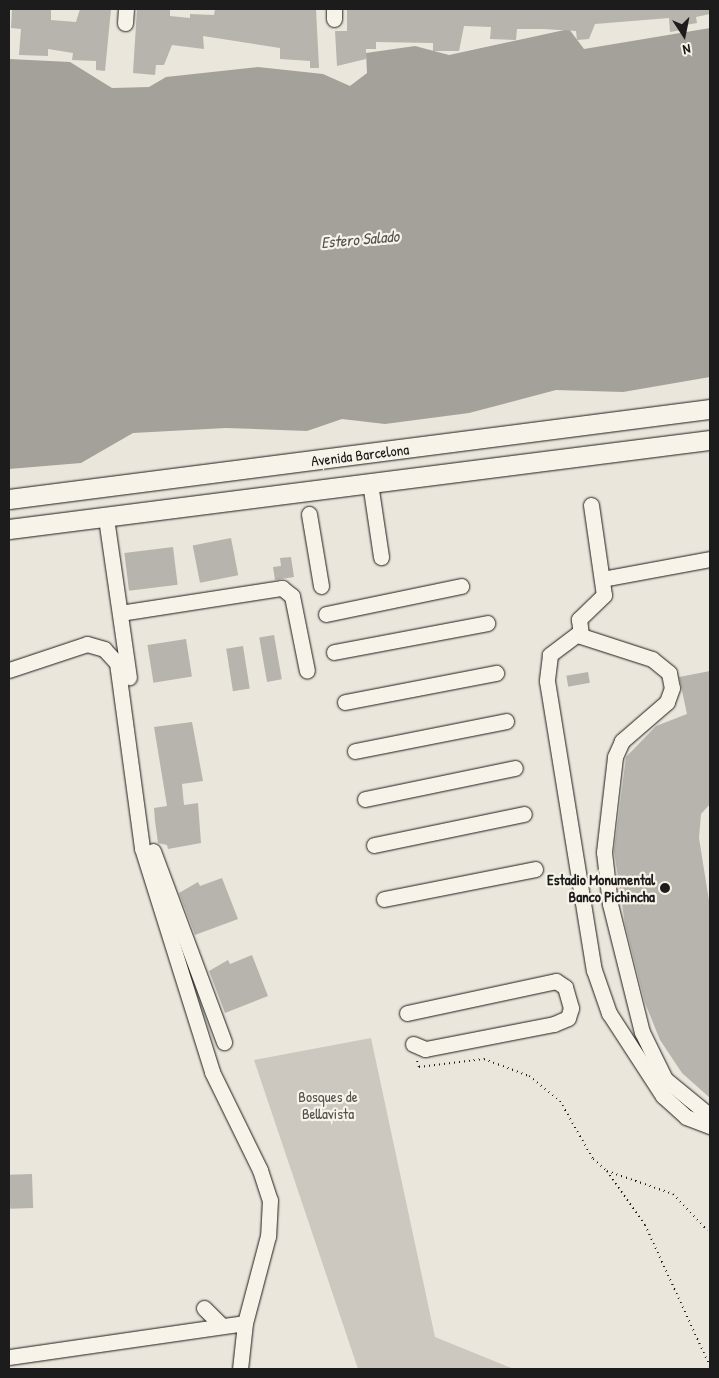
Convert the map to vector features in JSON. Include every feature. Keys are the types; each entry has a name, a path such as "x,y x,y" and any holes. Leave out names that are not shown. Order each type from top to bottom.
{"main road":[{"name":"Avenida Barcelona","path":"9,499 214,475 710,409"},
{"path":"585,427 575,441 586,456"},
{"path":"557,430 569,442 561,458"},
{"name":"Avenida Barcelona","path":"9,529 710,440"},
{"path":"248,470 238,483 250,499"},
{"path":"214,475 223,491 214,504"}],"street":[{"path":"370,482 381,557"},
{"path":"591,505 603,598 580,616 580,632 593,643 652,659 671,679 666,702 618,748 609,793 604,863 625,975 642,1032 666,1079 710,1116"},
{"path":"309,514 320,586"},
{"path":"106,518 151,844 224,1042"},
{"path":"602,579 710,559"},
{"path":"326,614 461,586"},
{"path":"120,613 282,588 292,596 307,671"},
{"path":"334,652 488,623"},
{"path":"580,632 550,655 547,680 594,970 609,1013 662,1096 686,1117 710,1126"},
{"path":"9,670 87,644 104,649 117,663 142,848 212,1072 260,1170 270,1200 268,1236 246,1323 240,1369"},
{"path":"345,702 496,673"},
{"path":"355,751 506,721"},
{"path":"365,799 515,768"},
{"path":"374,845 524,814"},
{"path":"384,899 535,869"},
{"path":"407,1013 556,981 565,987 571,1008 568,1018 554,1024 425,1049 413,1044"},
{"path":"204,1308 222,1326"},
{"path":"9,1356 246,1323"}],"path":[{"path":"413,1044 419,1067 484,1059 541,1083 570,1116 593,1159 607,1171 645,1225 710,1366"},
{"path":"607,1171 673,1194 707,1230"}],"green space":[{"name":"Bosques de Bellavista","path":"371,1038 435,1337 514,1369 358,1369 254,1060"}],"water":[{"name":"Estero Salado","path":"710,28 710,377 623,392 556,390 469,413 385,424 342,419 307,431 226,428 133,433 81,463 9,469 9,59 70,62 112,88 149,87 166,77 258,67 323,74 350,86 367,73 366,53 415,46 449,55 569,29 584,49"}],"building":[{"path":"12,9 51,9 51,20 76,22 80,9 111,9 105,71 96,70 96,61 72,60 73,53 48,49 48,56 19,55 21,29 11,28"},
{"path":"137,9 170,9 170,16 190,18 190,14 214,15 215,9 316,9 319,68 310,68 310,61 280,59 280,48 203,36 204,49 172,45 164,65 156,65 155,75 133,73"},
{"path":"347,9 710,9 710,14 696,17 697,23 686,25 687,29 670,32 669,18 595,24 589,39 577,40 576,31 543,29 517,29 516,40 490,39 491,27 464,26 459,51 433,51 433,43 376,42 376,49 366,49 366,59 337,66 335,31 347,31"},
{"path":"231,538 238,575 200,583 193,545"},
{"path":"173,547 178,585 129,591 124,553"},
{"path":"291,557 294,577 275,580 273,567 281,566 280,558"},
{"path":"274,635 282,679 267,682 259,638"},
{"path":"186,639 192,677 153,683 147,645"},
{"path":"243,646 250,688 233,691 226,649"},
{"name":"Estadio Monumental Banco Pichincha","path":"710,671 710,804 701,814 699,838 710,907 710,1098 682,1073 660,1040 645,1003 625,924 614,851 626,757 656,726 687,714 679,677"},
{"path":"588,672 590,683 568,687 566,676"},
{"path":"192,722 203,781 182,784 184,805 198,803 201,843 168,849 167,845 158,843 155,821 154,808 167,806 154,727"},
{"path":"222,878 238,919 195,935 179,893 198,882 200,886"},
{"path":"252,955 268,996 225,1013 209,971 228,960 230,964"},
{"path":"32,1174 33,1208 10,1209 9,1175"}],"place":[{"name":"Estadio Monumental Banco Pichincha","path":"665,888"}]}
